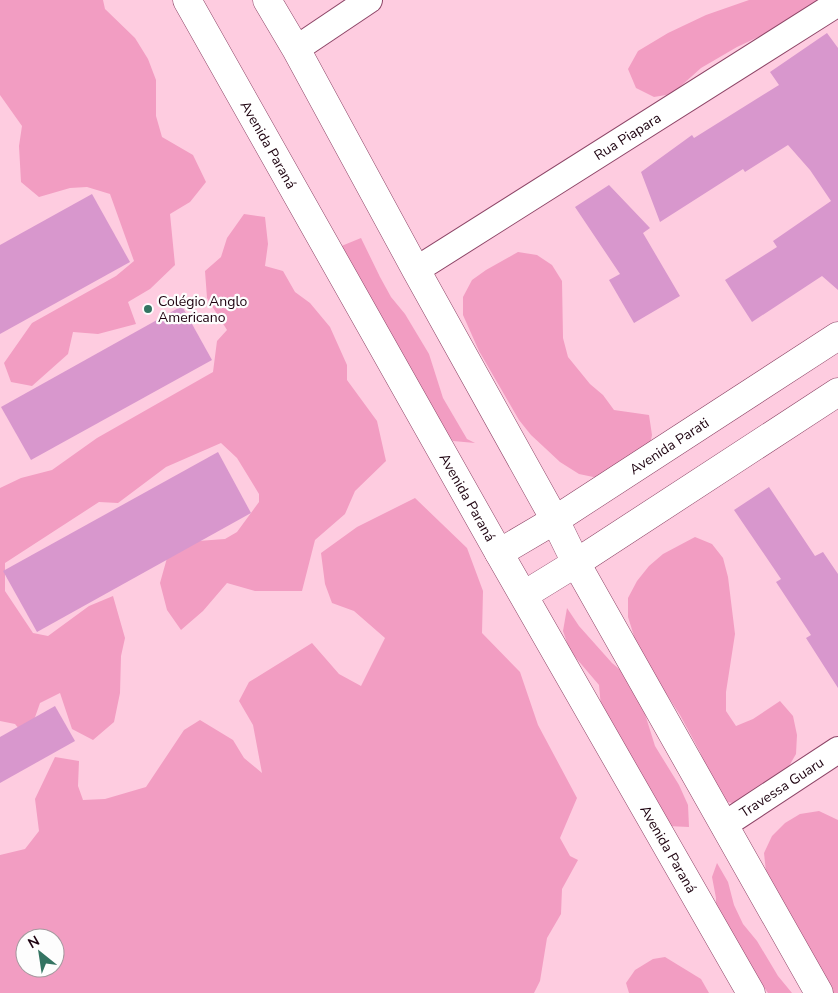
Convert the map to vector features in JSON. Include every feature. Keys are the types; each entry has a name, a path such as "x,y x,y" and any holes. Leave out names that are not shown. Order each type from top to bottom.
{"main road":[{"name":"Avenida Paraná","path":"187,0 499,553 751,993"},
{"path":"267,0 296,48 416,270 555,520 576,563 819,993"},
{"name":"Avenida Parati","path":"499,553 555,520 838,336"},
{"path":"524,595 838,392"}],"street":[{"path":"296,48 369,0"},
{"name":"Rua Piapara","path":"416,270 838,3"},
{"name":"Travessa Guaru","path":"724,825 838,750"}],"shaded area":[{"path":"0,0 103,0 105,9 135,38 148,59 156,80 156,116 162,137 193,155 206,182 190,202 170,214 175,265 150,289 128,302 136,324 98,334 73,332 68,354 32,386 11,382 4,363 32,323 116,276 134,261 110,194 87,187 70,188 39,197 21,182 19,146 22,126 0,95"},
{"path":"749,0 819,0 779,27 737,47 701,68 672,94 654,97 636,88 628,69 638,51 668,33 706,15"},
{"path":"244,214 265,217 268,244 265,266 283,271 295,292 310,303 330,327 347,365 347,380 377,421 386,461 355,491 345,514 315,540 302,591 255,591 227,583 203,611 181,630 167,610 160,583 167,558 198,541 225,539 237,532 259,502 259,494 237,458 221,443 166,467 118,503 99,502 5,563 5,591 33,633 48,636 89,606 113,596 125,638 121,656 120,693 114,722 93,740 72,729 60,693 40,703 33,723 21,731 15,724 0,721 0,488 21,478 52,470 97,438 213,372 217,341 227,330 207,298 205,271 221,257 227,238"},
{"path":"361,238 391,297 405,314 429,354 443,398 467,439 475,443 453,441 441,425 339,247"},
{"path":"518,252 537,255 552,265 562,281 563,338 568,357 590,384 603,395 614,410 649,415 652,435 648,456 598,478 579,474 560,462 531,435 519,420 479,351 463,315 463,297 472,280"},
{"path":"415,498 467,548 483,591 482,633 520,672 538,725 577,798 560,838 570,856 578,860 562,889 561,914 547,938 540,981 534,993 0,993 0,855 25,849 39,831 35,799 55,757 79,761 78,786 83,800 105,799 146,787 184,730 200,720 233,740 244,758 262,773 253,725 239,701 249,682 312,643 339,674 361,686 385,638 354,611 332,603 325,584 321,553 357,527"},
{"path":"695,537 712,544 723,558 728,577 735,634 726,692 726,711 736,726 753,719 780,701 793,716 797,735 796,754 785,773 740,804 726,802 707,770 700,752 680,715 639,652 628,617 628,598 637,581 649,566 663,554"},
{"path":"567,608 579,626 612,663 630,678 640,698 655,746 679,785 688,805 689,827 667,826 601,707 599,685 570,651 563,631"},
{"path":"819,811 838,820 838,993 828,993 766,872 764,853 772,836 785,823 800,814"},
{"path":"717,863 728,882 734,905 743,924 757,941 778,976 792,993 768,993 716,922 716,898 712,877"},
{"path":"665,957 701,979 709,993 629,993 626,983 635,970 653,959"}],"building":[{"path":"827,33 838,48 838,290 822,276 752,322 725,280 777,247 773,241 831,201 810,170 788,145 745,172 743,169 660,222 641,172 692,135 694,138 779,85 770,72"},
{"path":"609,185 650,228 643,233 680,296 634,323 609,280 620,274 575,207"},
{"path":"92,194 130,262 0,334 0,245"},
{"path":"182,306 212,360 31,460 1,407"},
{"path":"218,452 251,513 37,632 3,571"},
{"path":"769,487 815,556 823,552 838,574 838,688 806,638 811,635 776,582 781,579 734,510"},
{"path":"55,706 75,741 0,783 0,737"}],"place":[{"name":"Colégio Anglo Americano","path":"148,309"}]}
